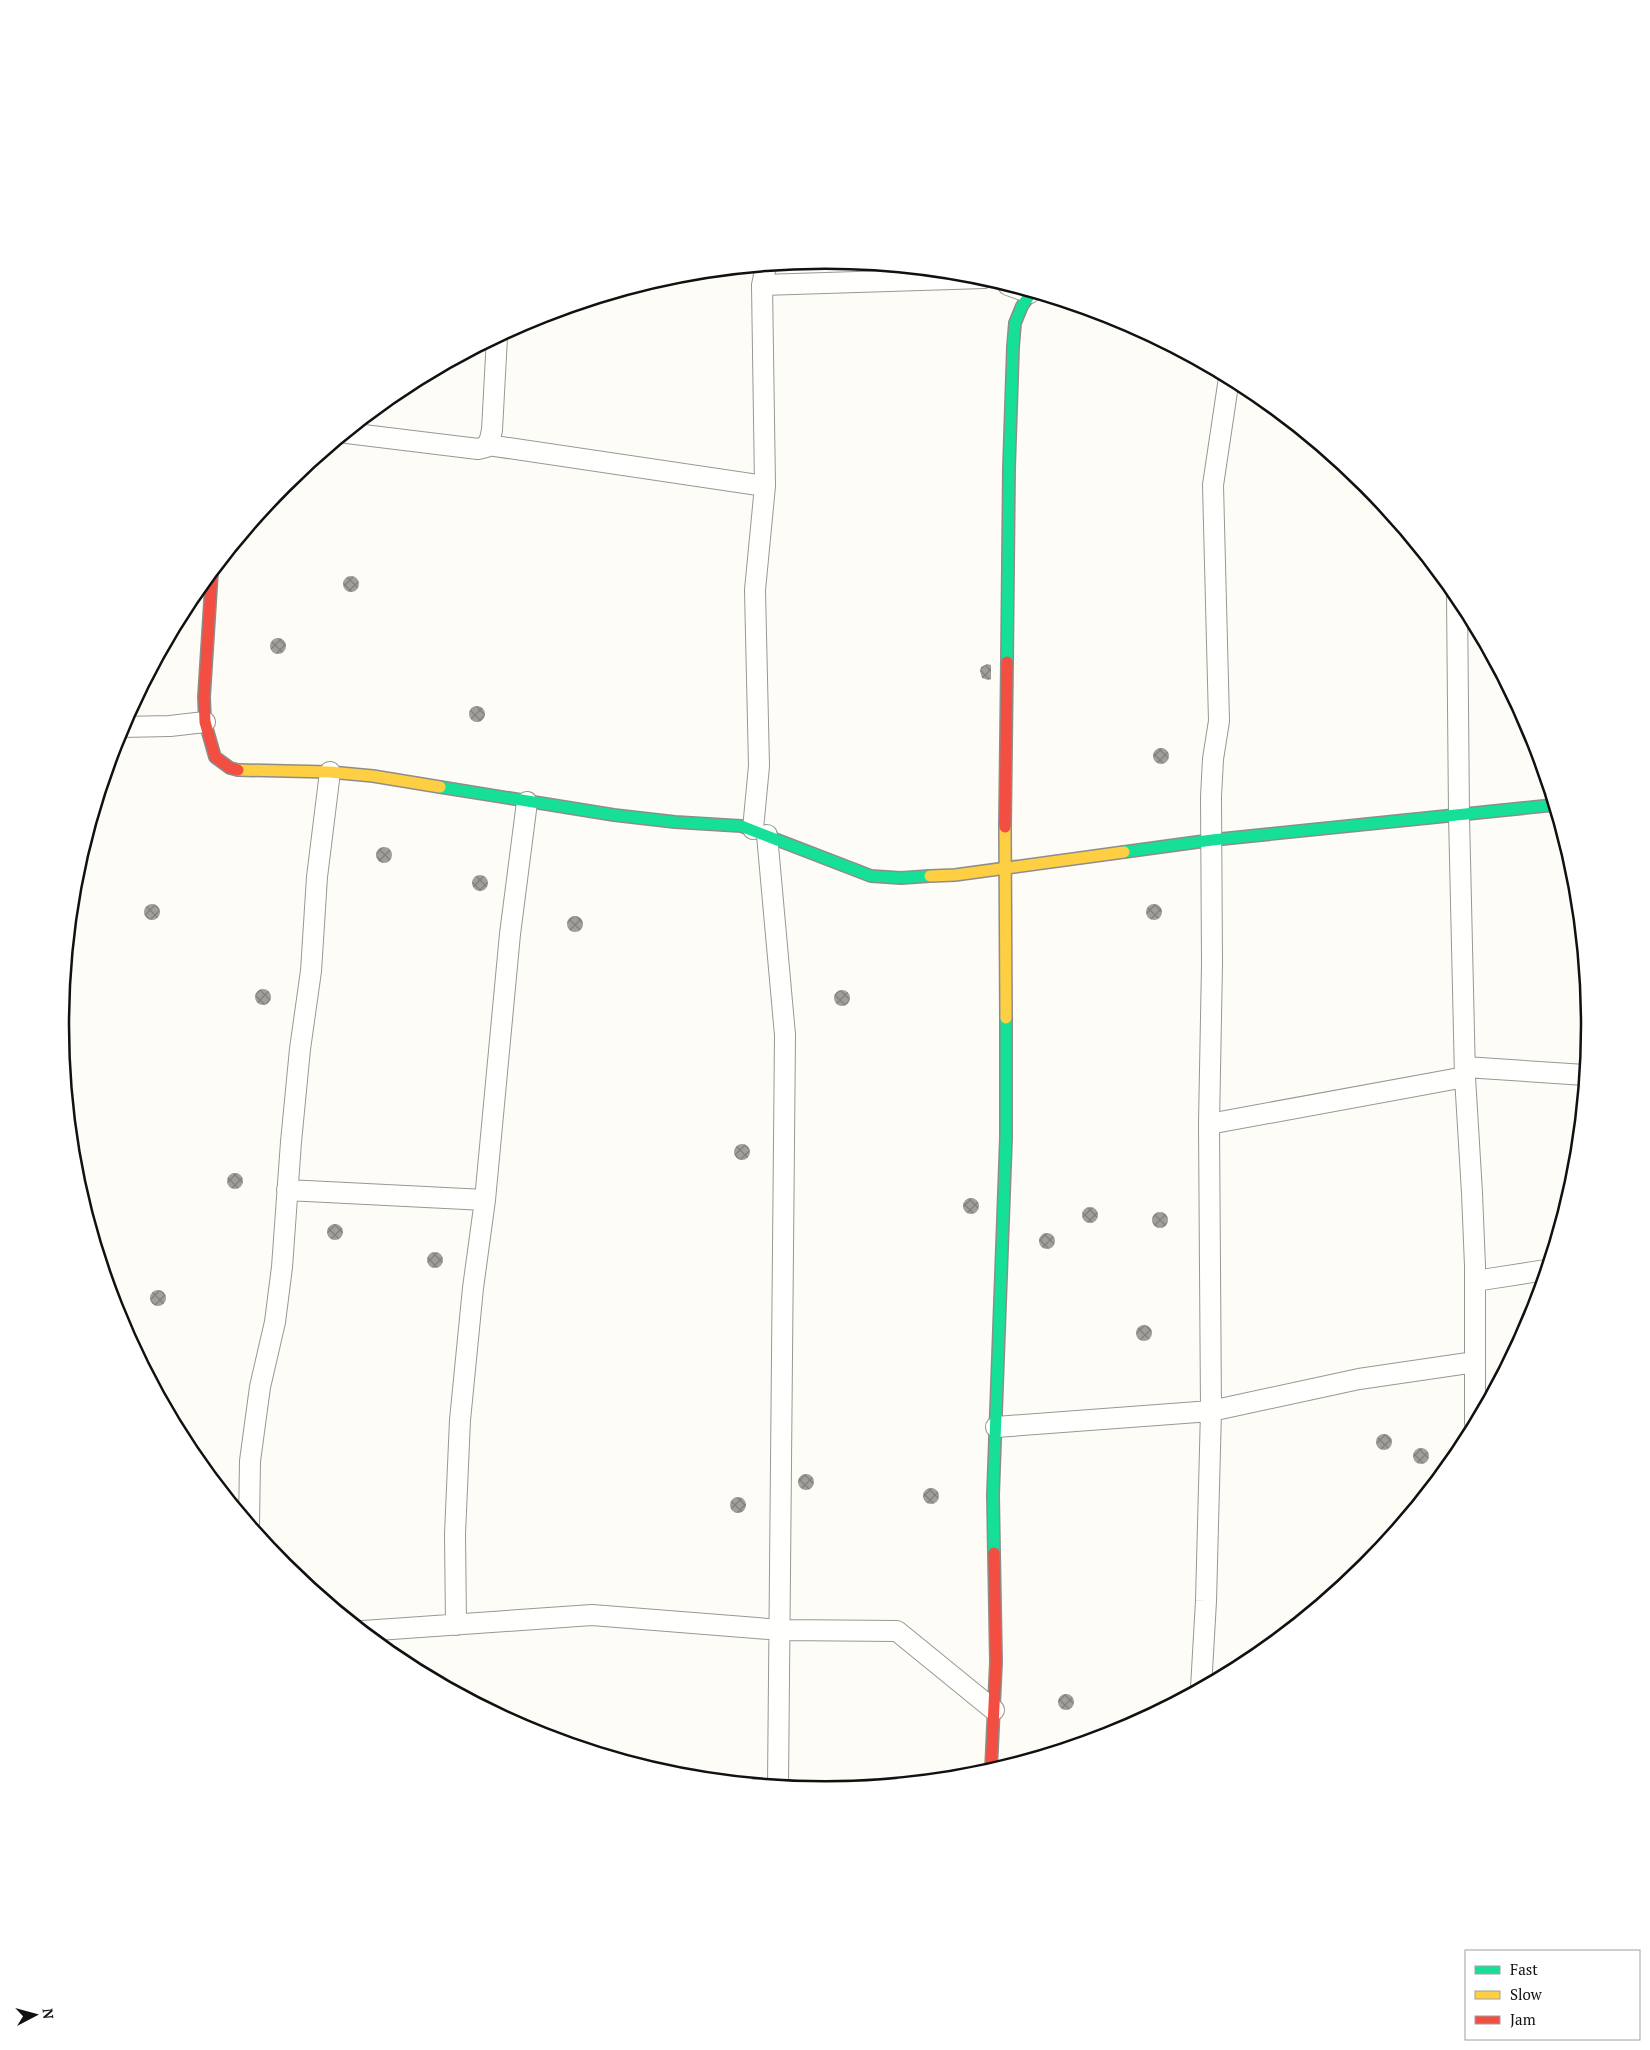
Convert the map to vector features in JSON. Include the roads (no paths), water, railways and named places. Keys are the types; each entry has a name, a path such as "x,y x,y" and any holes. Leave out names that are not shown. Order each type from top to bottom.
{"street":[{"path":"778,1780 785,1036 760,832 755,590 765,486 764,275 939,277"},
{"path":"991,1762 996,1662 993,1495 1006,1138 1004,867 1009,468 1015,323 1028,297"},
{"path":"488,445 492,430 497,344"},
{"path":"1201,1681 1206,1601 1211,1411 1209,1124 1212,964 1212,775 1219,720 1213,485 1228,385"},
{"path":"354,434 478,449 488,445 765,486"},
{"path":"211,584 204,688 206,722 215,757 230,768 244,771 330,772 412,782 527,802 675,822 722,823 760,832 836,864 871,876 926,877 1212,840 1548,807"},
{"path":"1457,610 1459,815 1465,1072 1475,1281 1475,1411"},
{"path":"130,727 170,726 206,722"},
{"path":"249,1515 250,1461 260,1387 275,1322 285,1241 287,1190 300,1049 311,971 317,877 330,772"},
{"path":"456,1625 455,1534 460,1420 473,1288 485,1200 510,934 527,802"},
{"path":"1209,1124 1465,1072 1580,1075"},
{"path":"287,1190 485,1200"},
{"path":"1475,1281 1540,1271"},
{"path":"996,1427 1211,1411 1359,1379 1475,1362"},
{"path":"372,1630 592,1615 780,1630 897,1630 994,1710"}]}
